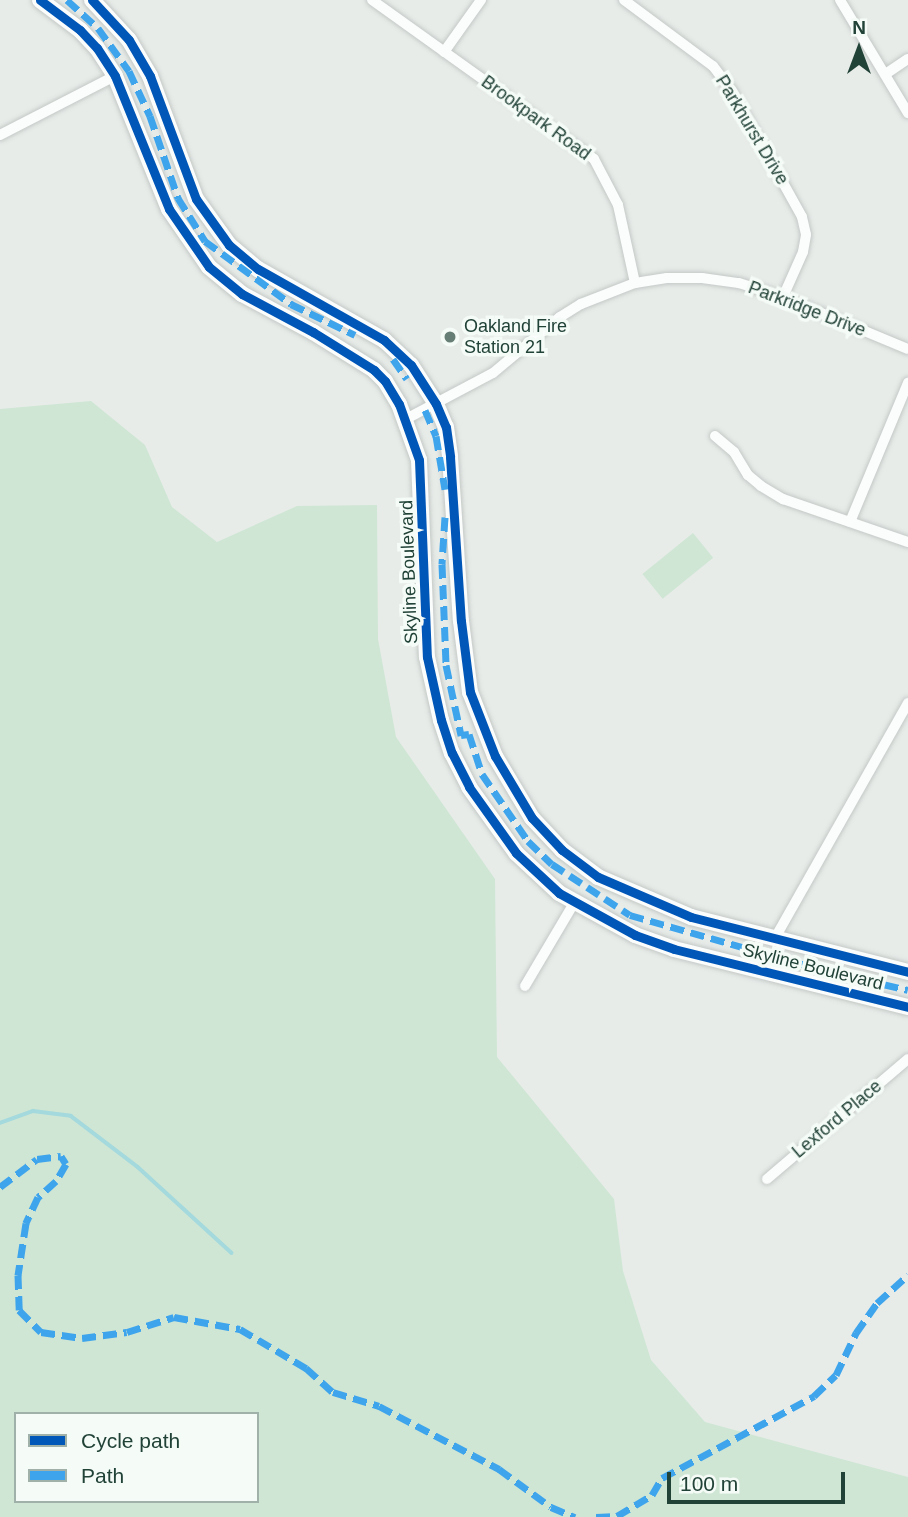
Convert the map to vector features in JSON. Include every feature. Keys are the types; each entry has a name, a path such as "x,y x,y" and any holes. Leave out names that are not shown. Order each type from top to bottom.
{"main road":[{"name":"Skyline Boulevard","path":"40,0 80,30 97,48 115,76 135,122 147,161 169,209 209,267 242,295 313,332 374,370 385,381 406,419 419,460 427,657 431,684 452,753 469,787 516,853 574,902 635,934 674,949 908,1007"},
{"name":"Skyline Boulevard","path":"99,2 129,40 150,76 196,199 229,245 258,269 384,340 411,365 436,404 446,427 450,457 462,632 470,692 495,756 533,818 562,850 598,877 691,917 908,972"}],"street":[{"name":"Brookpark Road","path":"372,0 594,159 618,205 635,283"},
{"path":"444,52 481,0"},
{"name":"Parkhurst Drive","path":"624,0 713,66 732,90 802,216 806,235 803,252 783,297"},
{"path":"840,0 887,73 908,113"},
{"path":"887,73 908,59"},
{"path":"0,135 115,76"},
{"name":"Parkridge Drive","path":"406,419 493,373 560,317 608,292 635,283 702,278 739,283 783,297 908,349"},
{"path":"850,522 908,383"},
{"path":"715,436 734,452 748,475 783,499 908,542"},
{"path":"775,938 908,703"},
{"path":"525,986 574,902"},
{"name":"Lexford Place","path":"767,1179 908,1059"}],"green space":[{"path":"91,401 145,445 172,507 217,542 297,506 377,505 378,639 396,737 495,879 497,1057 614,1199 623,1271 651,1360 705,1422 908,1477 908,1517 0,1517 0,409"},
{"path":"693,533 713,558 663,599 642,574"}],"waterway":[{"path":"0,1123 33,1111 71,1116 138,1167 232,1253"}],"marked path":[{"path":"67,0 98,28 129,71 150,116 178,198 205,241 291,304 355,335"},
{"path":"393,359 407,379"},
{"path":"425,410 436,436 445,489"},
{"path":"445,517 442,564 446,665 461,735 469,734 482,774 528,841 552,864 630,915 823,970 908,990"},
{"path":"0,1187 37,1159 61,1156 66,1164 56,1181 38,1197 26,1223 18,1275 19,1310 41,1332 82,1338 127,1332 174,1317 240,1329 306,1368 333,1392 379,1406 499,1469 551,1507 575,1517"},
{"path":"596,1517 617,1516 652,1495 662,1478 814,1396 836,1375 856,1333 877,1303 908,1275"}],"cycle path":[{"path":"40,0 80,30 97,48 115,76 169,209 209,267 242,294 313,332 374,370 385,381 399,404 419,460 427,657 441,720 452,753 469,787 516,853 559,893 635,935 674,949 908,1007"},
{"path":"92,0 129,40 150,76 196,199 229,245 258,269 384,340 411,365 436,404 446,427 450,457 461,621 470,692 495,756 532,818 562,850 598,877 691,917 908,972"}],"place":[{"name":"Oakland Fire Station 21","path":"450,337"}]}
